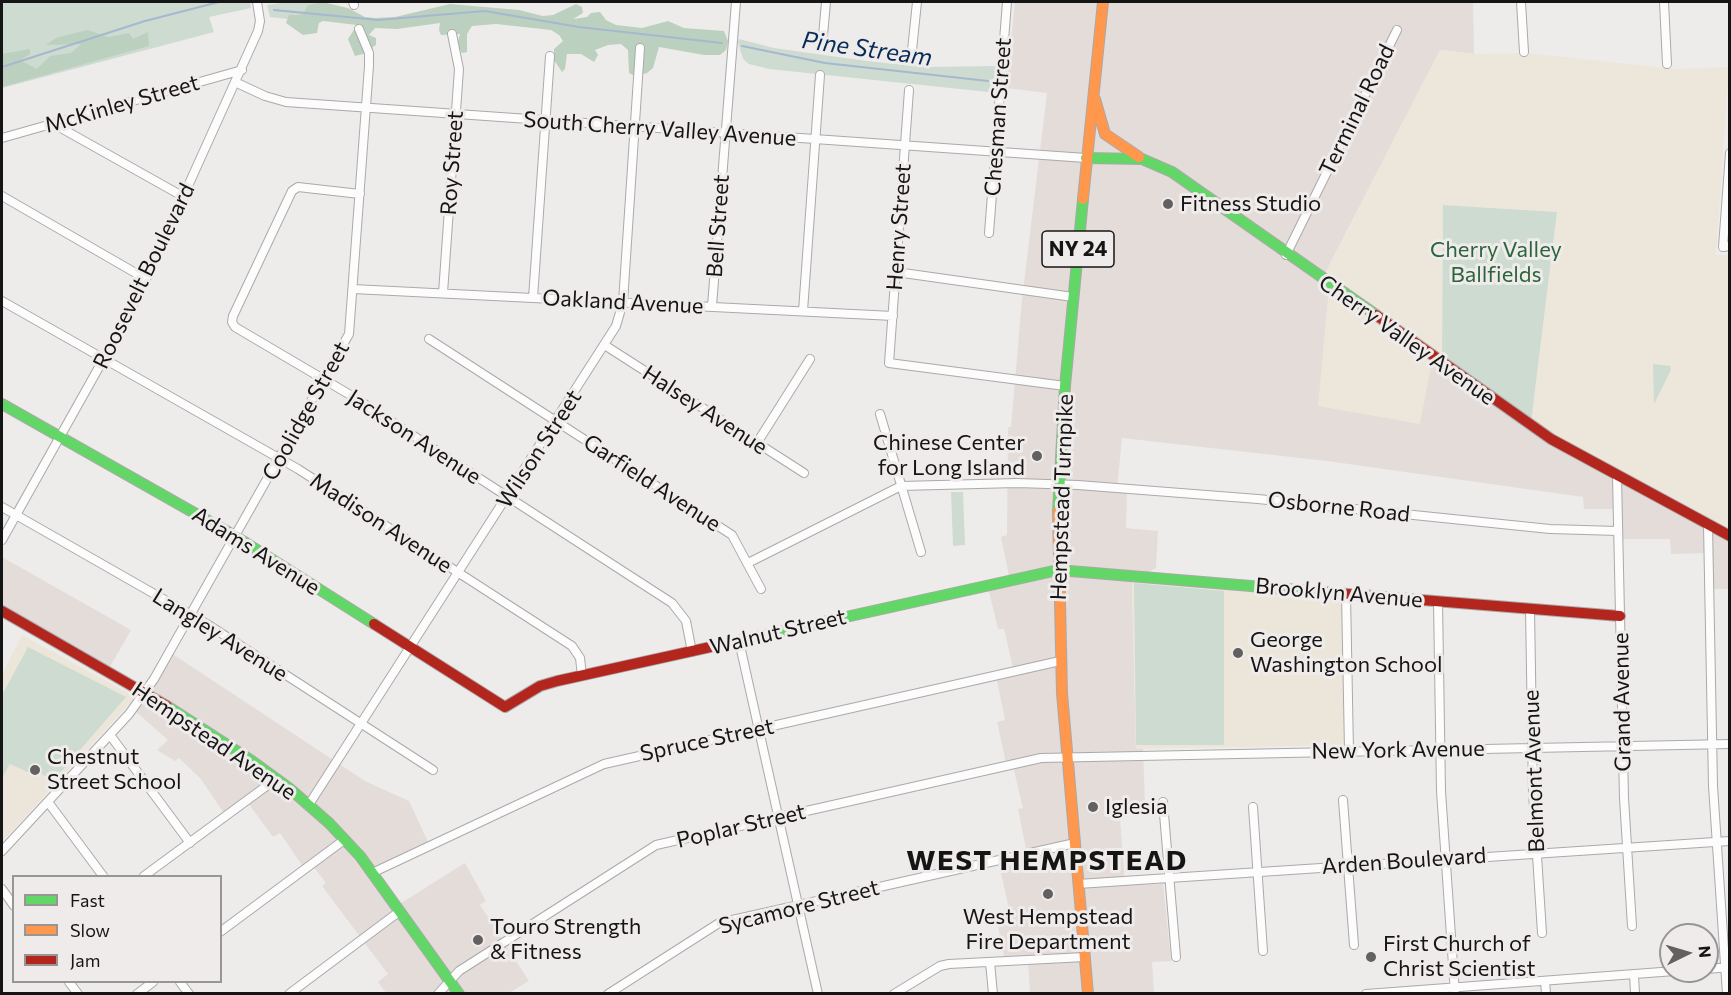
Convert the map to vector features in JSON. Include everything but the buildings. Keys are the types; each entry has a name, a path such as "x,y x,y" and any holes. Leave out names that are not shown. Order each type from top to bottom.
{"street":[{"name":"Roosevelt Boulevard","path":"2,540 104,359 146,279 237,83 258,31 260,16 257,2"},
{"name":"Bell Street","path":"712,306 736,2"},
{"path":"822,47 826,2"},
{"path":"911,60 917,2"},
{"name":"Chesman Street","path":"989,233 1007,2"},
{"name":"Hempstead Turnpike","path":"1088,993 1060,662 1059,484 1073,297 1103,2"},
{"path":"1521,2 1524,52"},
{"path":"1664,2 1667,64"},
{"name":"Coolidge Street","path":"2,851 110,735 145,692 349,334 369,53 359,29"},
{"name":"Terminal Road","path":"1287,255 1397,30"},
{"name":"Roy Street","path":"443,293 459,69 452,34"},
{"name":"Wilson Street","path":"308,806 606,346 616,326 623,302 640,48"},
{"path":"533,298 550,56"},
{"name":"McKinley Street","path":"2,138 242,70"},
{"path":"803,311 820,75"},
{"name":"South Cherry Valley Avenue","path":"237,83 286,102 1086,158"},
{"name":"Henry Street","path":"909,90 889,363 1065,386"},
{"path":"1094,94 1105,134 1142,159"},
{"path":"52,123 184,197"},
{"path":"1726,247 1730,153"},
{"name":"Cherry Valley Avenue","path":"1086,158 1142,159 1172,171 1508,410 1617,477 1730,536"},
{"name":"Jackson Avenue","path":"360,194 297,187 292,191 232,322 256,341 324,379 672,603 686,621 692,651"},
{"path":"2,196 146,279"},
{"path":"896,272 1073,297"},
{"name":"Oakland Avenue","path":"353,289 893,316"},
{"name":"Madison Avenue","path":"2,301 279,458 572,646 580,658 582,676"},
{"name":"Garfield Avenue","path":"429,339 732,536 761,589"},
{"name":"Halsey Avenue","path":"606,346 804,473"},
{"path":"757,443 810,359"},
{"name":"Adams Avenue","path":"2,404 235,536 505,707"},
{"path":"880,414 921,552"},
{"name":"Grand Avenue","path":"1617,477 1623,746 1632,927"},
{"name":"Osborne Road","path":"901,486 1059,484 1258,499 1567,531 1618,531"},
{"path":"748,563 901,486"},
{"name":"Langley Avenue","path":"2,507 190,615 433,770"},
{"path":"1708,525 1713,744 1727,993"},
{"name":"Brooklyn Avenue","path":"1058,570 1620,616"},
{"name":"Walnut Street","path":"505,707 540,686 1058,570"},
{"path":"1346,594 1349,751"},
{"path":"1438,601 1441,750 1455,990"},
{"name":"Belmont Avenue","path":"1530,609 1533,748 1542,933"},
{"name":"Hempstead Avenue","path":"2,611 145,692 276,779 344,840 372,873 459,993"},
{"path":"739,641 818,993"},
{"name":"Spruce Street","path":"372,873 604,764 1060,662"},
{"path":"110,735 190,843"},
{"name":"New York Avenue","path":"1067,758 1730,744"},
{"name":"Poplar Street","path":"438,993 459,971 656,845 1041,758 1067,758"},
{"path":"145,875 276,779"},
{"path":"1343,800 1354,945"},
{"path":"48,802 102,875"},
{"path":"1163,802 1176,957"},
{"path":"1253,807 1263,951"},
{"path":"222,931 344,840"},
{"name":"Arden Boulevard","path":"1078,884 1258,870 1730,841"},
{"name":"Sycamore Street","path":"609,993 719,924 1075,843"},
{"path":"2,889 12,903"},
{"path":"289,993 400,911"},
{"path":"894,993 940,966 1085,957"},
{"path":"990,962 993,993"},
{"path":"1366,993 1455,990 1659,972"},
{"path":"1634,974 1635,993"},
{"path":"1545,981 1546,993"},
{"path":"137,993 150,983"}],"shaded area":[{"path":"1015,2 1473,2 1474,54 1440,50 1321,281 1433,357 1729,486 1729,589 1711,589 1710,553 1671,554 1670,539 1620,539 1620,509 1584,509 1583,497 1327,461 1122,438 1117,489 1127,490 1126,528 1158,531 1156,568 1132,581 1136,748 1143,748 1145,804 1119,805 1125,885 1163,884 1171,961 1152,962 1154,993 1030,994 1028,961 1005,962 996,916 1010,913 998,860 1027,854 1018,809 1023,808 1013,766 1007,767 997,722 1005,720 996,676 1014,672 1004,629 998,629 988,587 1010,581 1001,537 1007,535 1008,427 1011,427 1022,299 1047,93 1006,88"},
{"path":"1440,50 1474,54 1527,53 1676,69 1729,67 1716,255 1729,255 1729,535 1531,422 1557,212 1443,205 1442,363 1433,357 1420,424 1318,406 1329,286 1321,281"},
{"path":"2,557 131,630 108,670 2,609"},
{"name":"George Washington School","path":"1132,581 1342,599 1344,745 1136,749"},
{"name":"Chestnut Street School","path":"22,635 136,697 2,842 2,674"},
{"path":"171,653 365,781 409,801 429,844 373,871 398,905 465,863 486,901 480,905 529,981 509,993 386,993 378,982 388,974 322,886 326,883 313,866 306,871 280,833 273,837 248,803 227,818 201,779 179,758 175,761 157,750 168,740 134,710"}],"green space":[{"path":"2,2 250,2 251,8 209,17 214,32 2,88"},
{"path":"322,2 308,5 303,15 295,14 288,19 270,17 267,5"},
{"path":"322,2 348,8 365,17 375,18 395,17 450,4 519,10 543,16 553,15 576,4 582,7 583,13 573,19 600,12 606,20 616,25 642,28 668,21 684,28 724,31 728,41 726,50 720,55 704,55 659,47 653,68 647,73 635,76 629,73 628,50 621,44 608,45 595,50 598,55 594,62 581,54 567,54 565,69 562,72 554,60 554,49 563,41 559,35 551,30 496,24 472,26 467,34 467,52 462,53 457,45 460,34 441,35 440,23 397,29 375,28 369,35 376,38 376,45 363,54 355,56 348,39 357,25 323,21 319,23 317,33 303,35 286,23 289,15 303,14 308,5"},
{"path":"87,30 109,37 129,33 133,39 148,32 149,46 2,87 2,54 30,49 30,54 20,60 37,69 50,56 71,53 81,44 46,45 56,38"},
{"path":"739,39 774,48 923,67 1000,66 998,93 769,69 749,64 743,59"},
{"name":"Cherry Valley Ballfields","path":"1443,205 1557,212 1531,422 1442,363"},
{"path":"1653,364 1670,366 1671,370 1654,404"},
{"path":"951,492 963,492 965,545 953,546"},
{"path":"1134,583 1224,591 1224,745 1136,745"},
{"name":"Chestnut Street School","path":"28,647 126,697 53,781 35,770 32,774 10,764 2,778 2,695"}],"waterway":[{"name":"Pine Stream","path":"2,67 145,21 219,2"},
{"name":"Pine Stream","path":"274,10 378,20 485,11 579,27 722,43"},
{"name":"Pine Stream","path":"742,46 825,63 988,81"}],"traffic: fast":[{"path":"1086,158 1142,159 1172,172 1376,315"},
{"path":"1058,512 1065,386 1083,199"},
{"path":"2,404 235,536 374,624"},
{"path":"715,646 1058,570 1323,592"},
{"path":"167,706 252,761 289,788 329,823 360,856 459,994"}],"traffic: slow":[{"path":"1083,199 1103,2"},
{"path":"1095,99 1105,134 1139,157"},
{"path":"1058,512 1062,693 1088,994"}],"traffic: jam":[{"path":"1376,315 1551,439 1730,536"},
{"path":"1323,592 1620,616"},
{"path":"2,611 167,706"},
{"path":"374,624 505,707 540,686 557,681 715,646"}],"place":[{"name":"Fitness Studio","path":"1168,204"},
{"name":"Chinese Center for Long Island","path":"1037,456"},
{"name":"George Washington School","path":"1238,653"},
{"name":"Chestnut Street School","path":"35,770"},
{"name":"Iglesia","path":"1093,807"},
{"name":"West Hempstead Fire Department","path":"1048,894"},
{"name":"Touro Strength & Fitness","path":"478,940"},
{"name":"First Church of Christ Scientist","path":"1371,957"}],"district":[{"name":"WEST HEMPSTEAD","path":"1047,861"}]}
